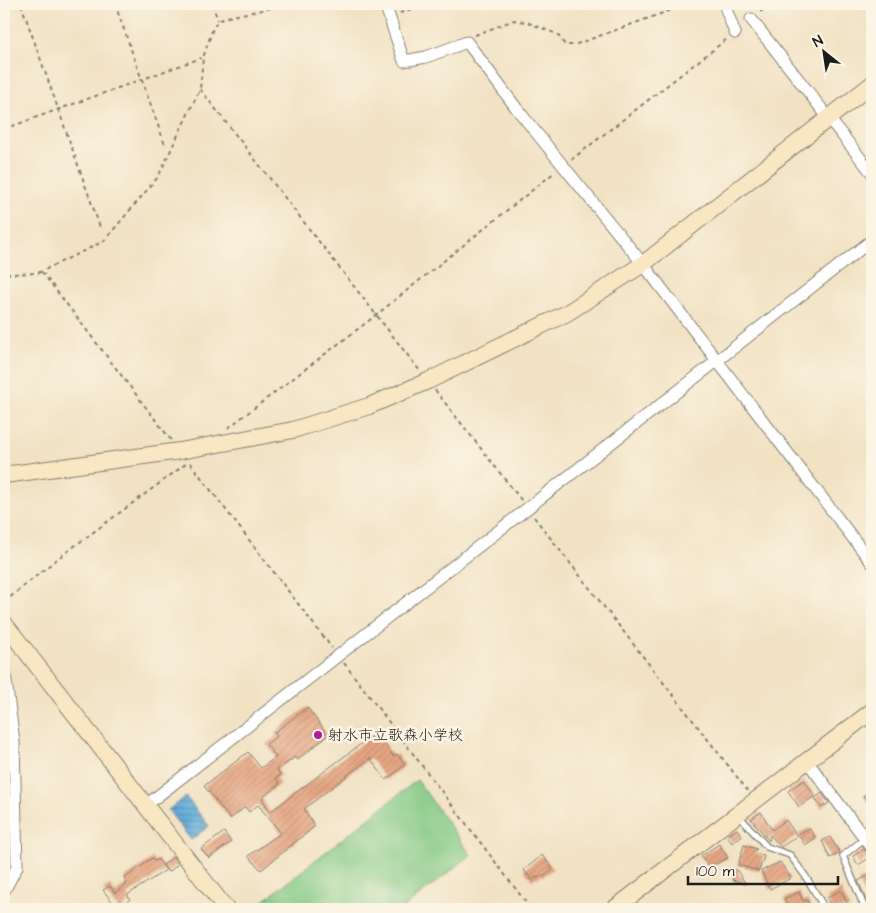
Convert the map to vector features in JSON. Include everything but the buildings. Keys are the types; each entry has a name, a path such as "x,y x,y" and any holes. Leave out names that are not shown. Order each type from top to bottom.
{"street":[{"path":"385,4 404,61 426,57 467,42 517,109 643,264 872,563"},
{"path":"724,4 735,32"},
{"path":"751,19 872,173"},
{"path":"4,475 184,456 293,430 369,406 428,381 567,313 643,264 872,84"},
{"path":"145,806 872,240"},
{"path":"4,623 226,909"},
{"path":"4,666 14,742 18,867 4,891"},
{"path":"614,909 872,711"},
{"path":"807,761 872,848"}],"lane":[{"path":"738,814 768,847 790,855 806,877 824,909"},
{"path":"864,838 843,856 865,909"}],"path":[{"path":"21,4 100,230"},
{"path":"115,4 165,145"},
{"path":"212,4 218,21"},
{"path":"6,274 42,272 104,241 158,177 200,89 203,58 213,28 218,21 227,17 292,4"},
{"path":"388,17 426,4"},
{"path":"467,42 467,38 514,20 529,23 557,34 565,45 574,46 688,4"},
{"path":"751,19 772,4"},
{"path":"222,433 375,316 735,32"},
{"path":"4,129 141,78 203,58"},
{"path":"200,89 324,246 375,316 428,381 755,800"},
{"path":"42,272 531,909"},
{"path":"4,602 184,456"}],"green space":[{"path":"417,780 471,855 402,909 258,909 261,903"}],"water":[{"path":"186,797 209,826 191,840 168,810"}],"place":[{"name":"射水市立歌森小学校","path":"318,735"}]}
